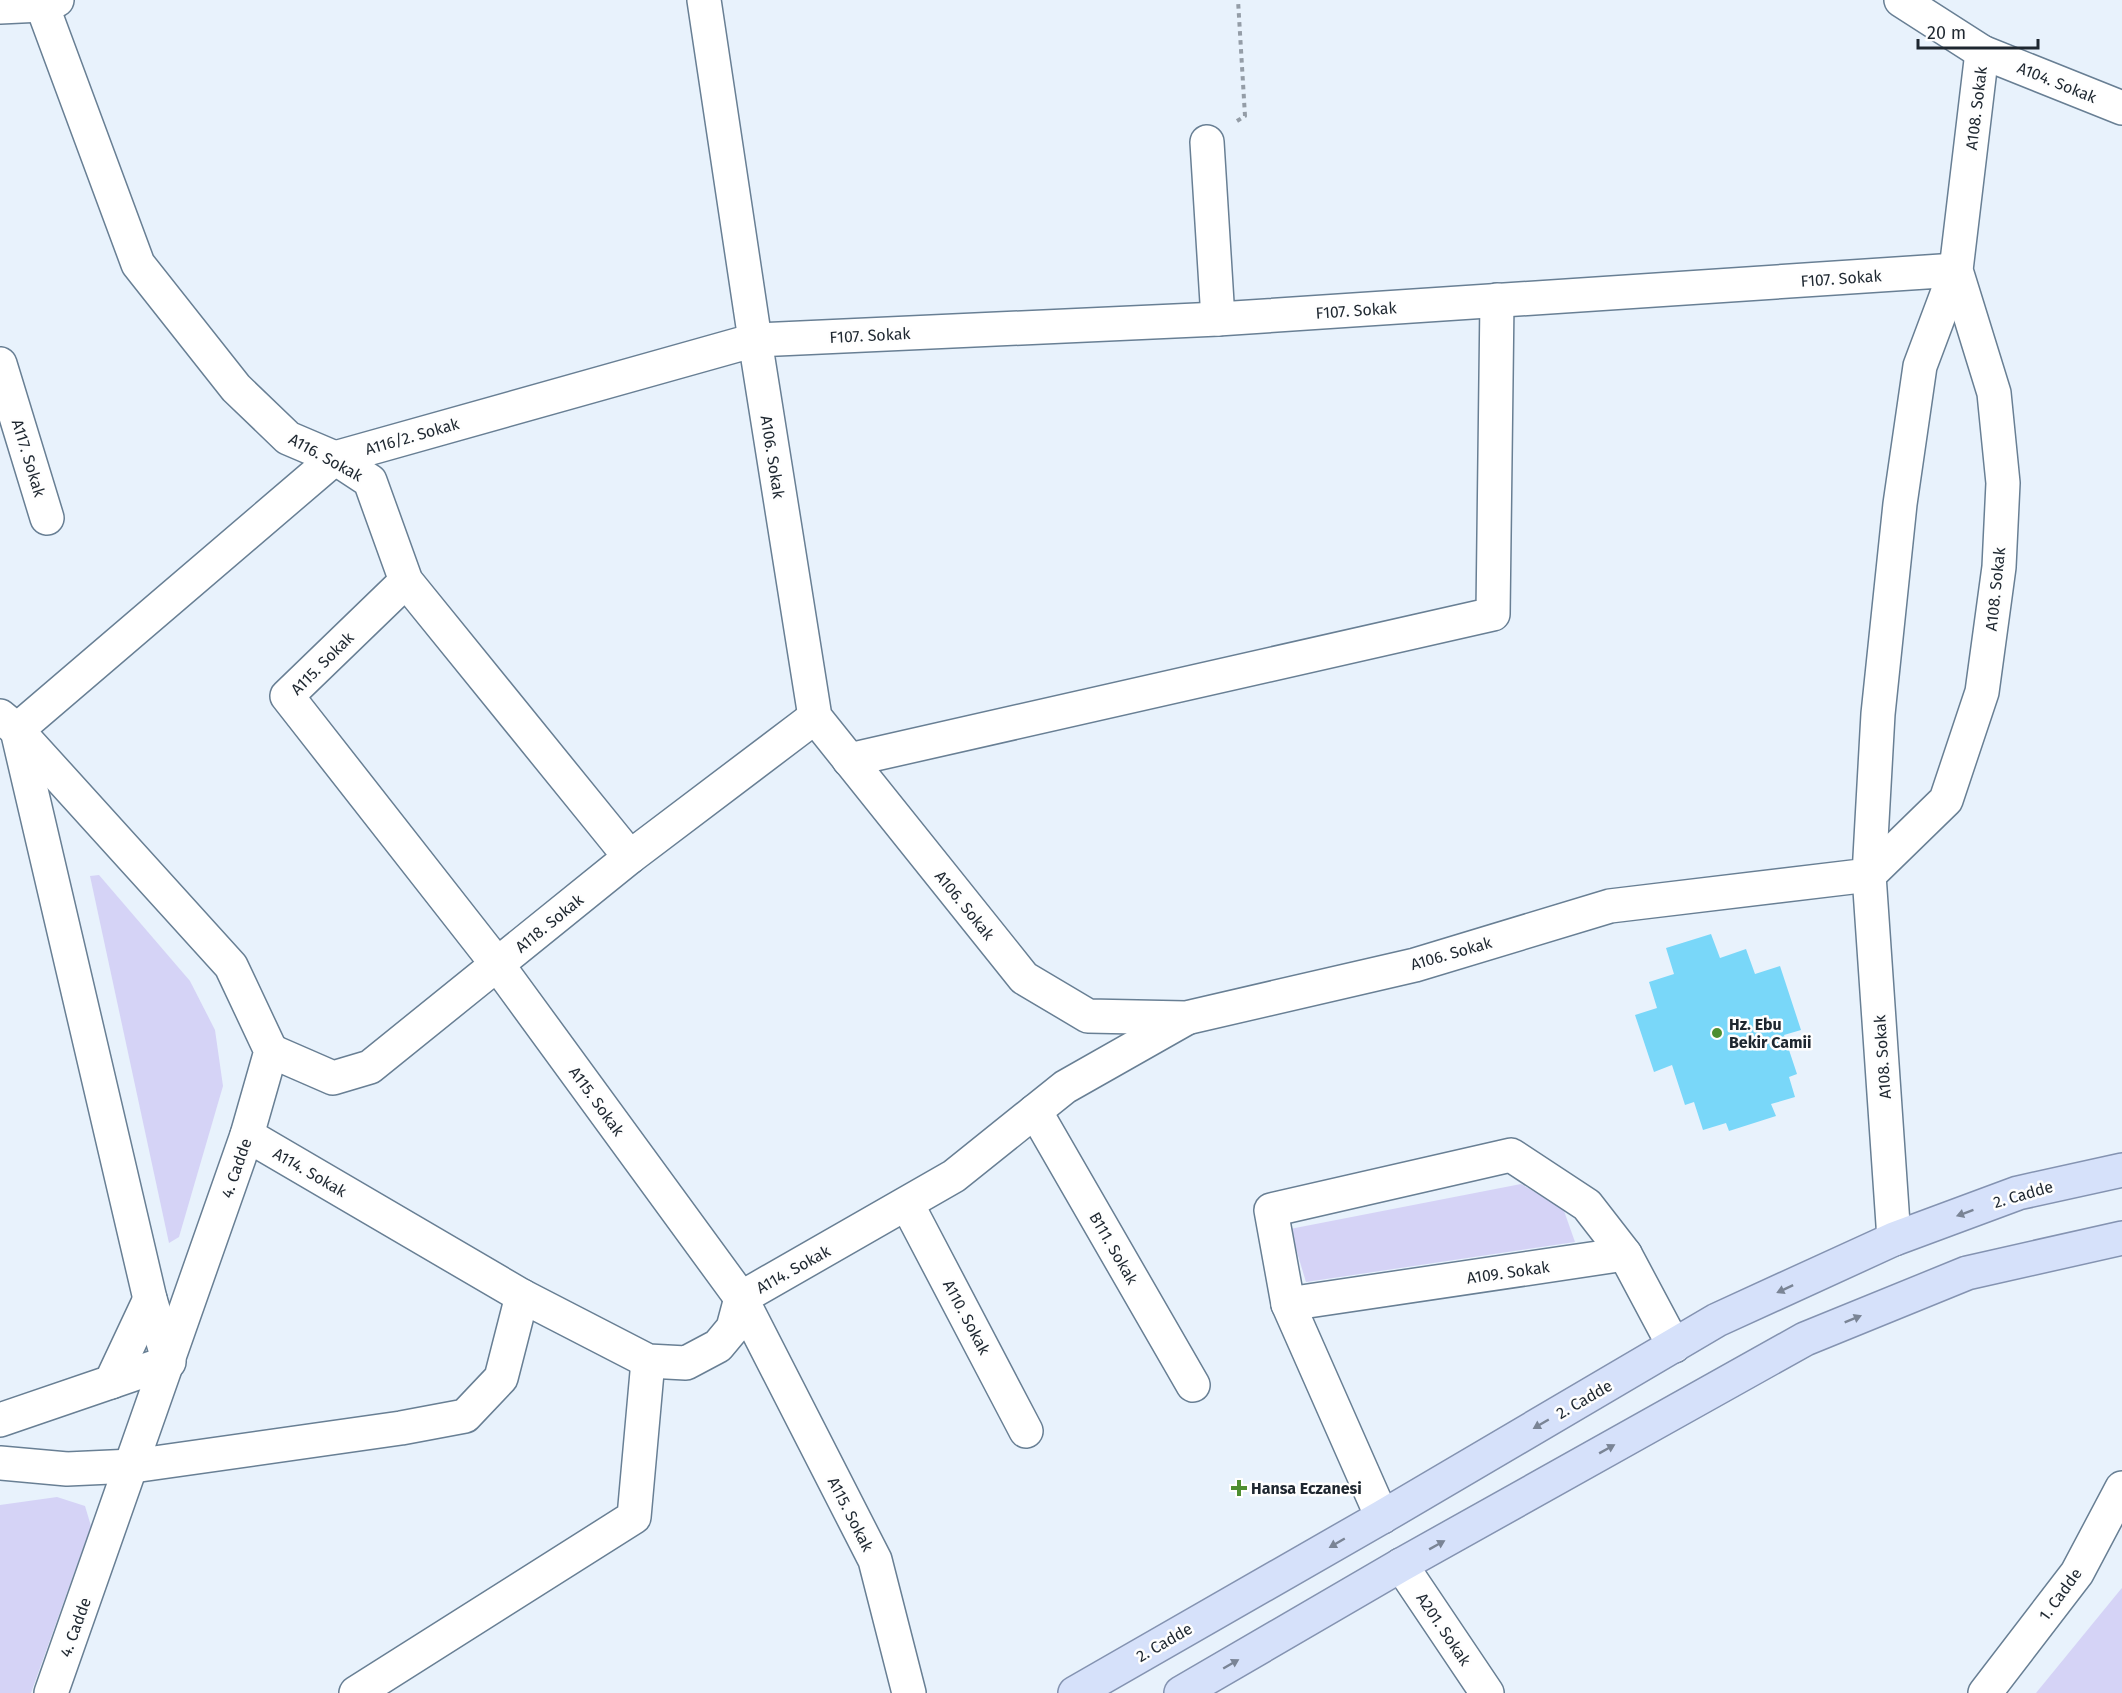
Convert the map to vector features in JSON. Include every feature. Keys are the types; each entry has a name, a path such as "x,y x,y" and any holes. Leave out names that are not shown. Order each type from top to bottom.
{"main road":[{"name":"2. Cadde","path":"1075,1693 1382,1517 1717,1320 1894,1239 2018,1193 2122,1170"},
{"path":"1181,1693 1401,1565 1805,1339 1967,1274 2122,1238"}],"street":[{"name":"A106. Sokak","path":"704,0 754,340 815,717 1024,978 1088,1017 1186,1018 1415,964 1610,906 1869,875"},
{"name":"A104. Sokak","path":"1900,0 1982,52 2122,108"},
{"path":"0,7 50,2"},
{"name":"A116. Sokak","path":"50,2 138,264 236,388 288,438 335,458 370,481 406,581 630,857"},
{"name":"A108. Sokak","path":"1894,1239 1869,875 1878,714 1900,504 1920,366 1956,270 1982,52"},
{"path":"1207,142 1218,319"},
{"name":"F107. Sokak","path":"754,340 1218,319 1956,270"},
{"name":"A108. Sokak","path":"1869,875 1947,800 1982,692 1999,567 2003,483 1994,393 1956,270"},
{"path":"849,760 1493,614 1497,300"},
{"name":"A116/2. Sokak","path":"8,723 335,458 754,340"},
{"name":"A117. Sokak","path":"0,364 47,518"},
{"name":"A115. Sokak","path":"406,581 287,696 497,964 741,1298 876,1560 909,1693"},
{"name":"A118. Sokak","path":"271,1051 333,1078 370,1067 630,857 815,717"},
{"path":"8,723 231,966 271,1051"},
{"path":"0,1420 169,1362 150,1299 8,723"},
{"name":"A114. Sokak","path":"247,1136 522,1296 648,1361 686,1363 718,1346 733,1328 741,1298 954,1176 1065,1087 1186,1018"},
{"name":"4. Cadde","path":"51,1693 133,1466 247,1136 271,1051"},
{"name":"B111. Sokak","path":"1035,1111 1193,1385"},
{"path":"1382,1517 1288,1304 1271,1210 1511,1155 1587,1205 1625,1254 1674,1346"},
{"name":"A110. Sokak","path":"907,1204 1026,1431"},
{"name":"A109. Sokak","path":"1288,1304 1625,1254"},
{"path":"0,1463 67,1469 133,1466 401,1428 465,1416 501,1378 522,1296"},
{"path":"111,1382 150,1299"},
{"path":"356,1693 634,1517 648,1361"},
{"name":"1. Cadde","path":"1985,1693 2077,1573 2122,1488"},
{"name":"A201. Sokak","path":"1401,1565 1487,1693"}],"path":[{"path":"1238,0 1245,116"}],"shaded area":[{"path":"99,875 190,981 215,1030 223,1086 179,1237 169,1243 90,876"},
{"path":"1521,1184 1563,1208 1575,1242 1306,1282 1290,1229"},
{"path":"57,1497 85,1506 91,1526 31,1693 0,1693 0,1505"},
{"path":"2121,1589 2122,1693 2036,1693"}],"building":[{"name":"Hz. Ebu Bekir Camii","path":"1711,934 1720,958 1746,949 1755,974 1780,966 1801,1030 1784,1035 1797,1074 1789,1077 1795,1097 1771,1104 1776,1116 1729,1131 1726,1123 1703,1130 1694,1102 1685,1105 1672,1065 1654,1072 1635,1015 1657,1008 1649,982 1674,974 1666,948"}],"place":[{"name":"Hz. Ebu Bekir Camii","path":"1717,1033"},
{"name":"Hansa Eczanesi","path":"1239,1488"}]}
